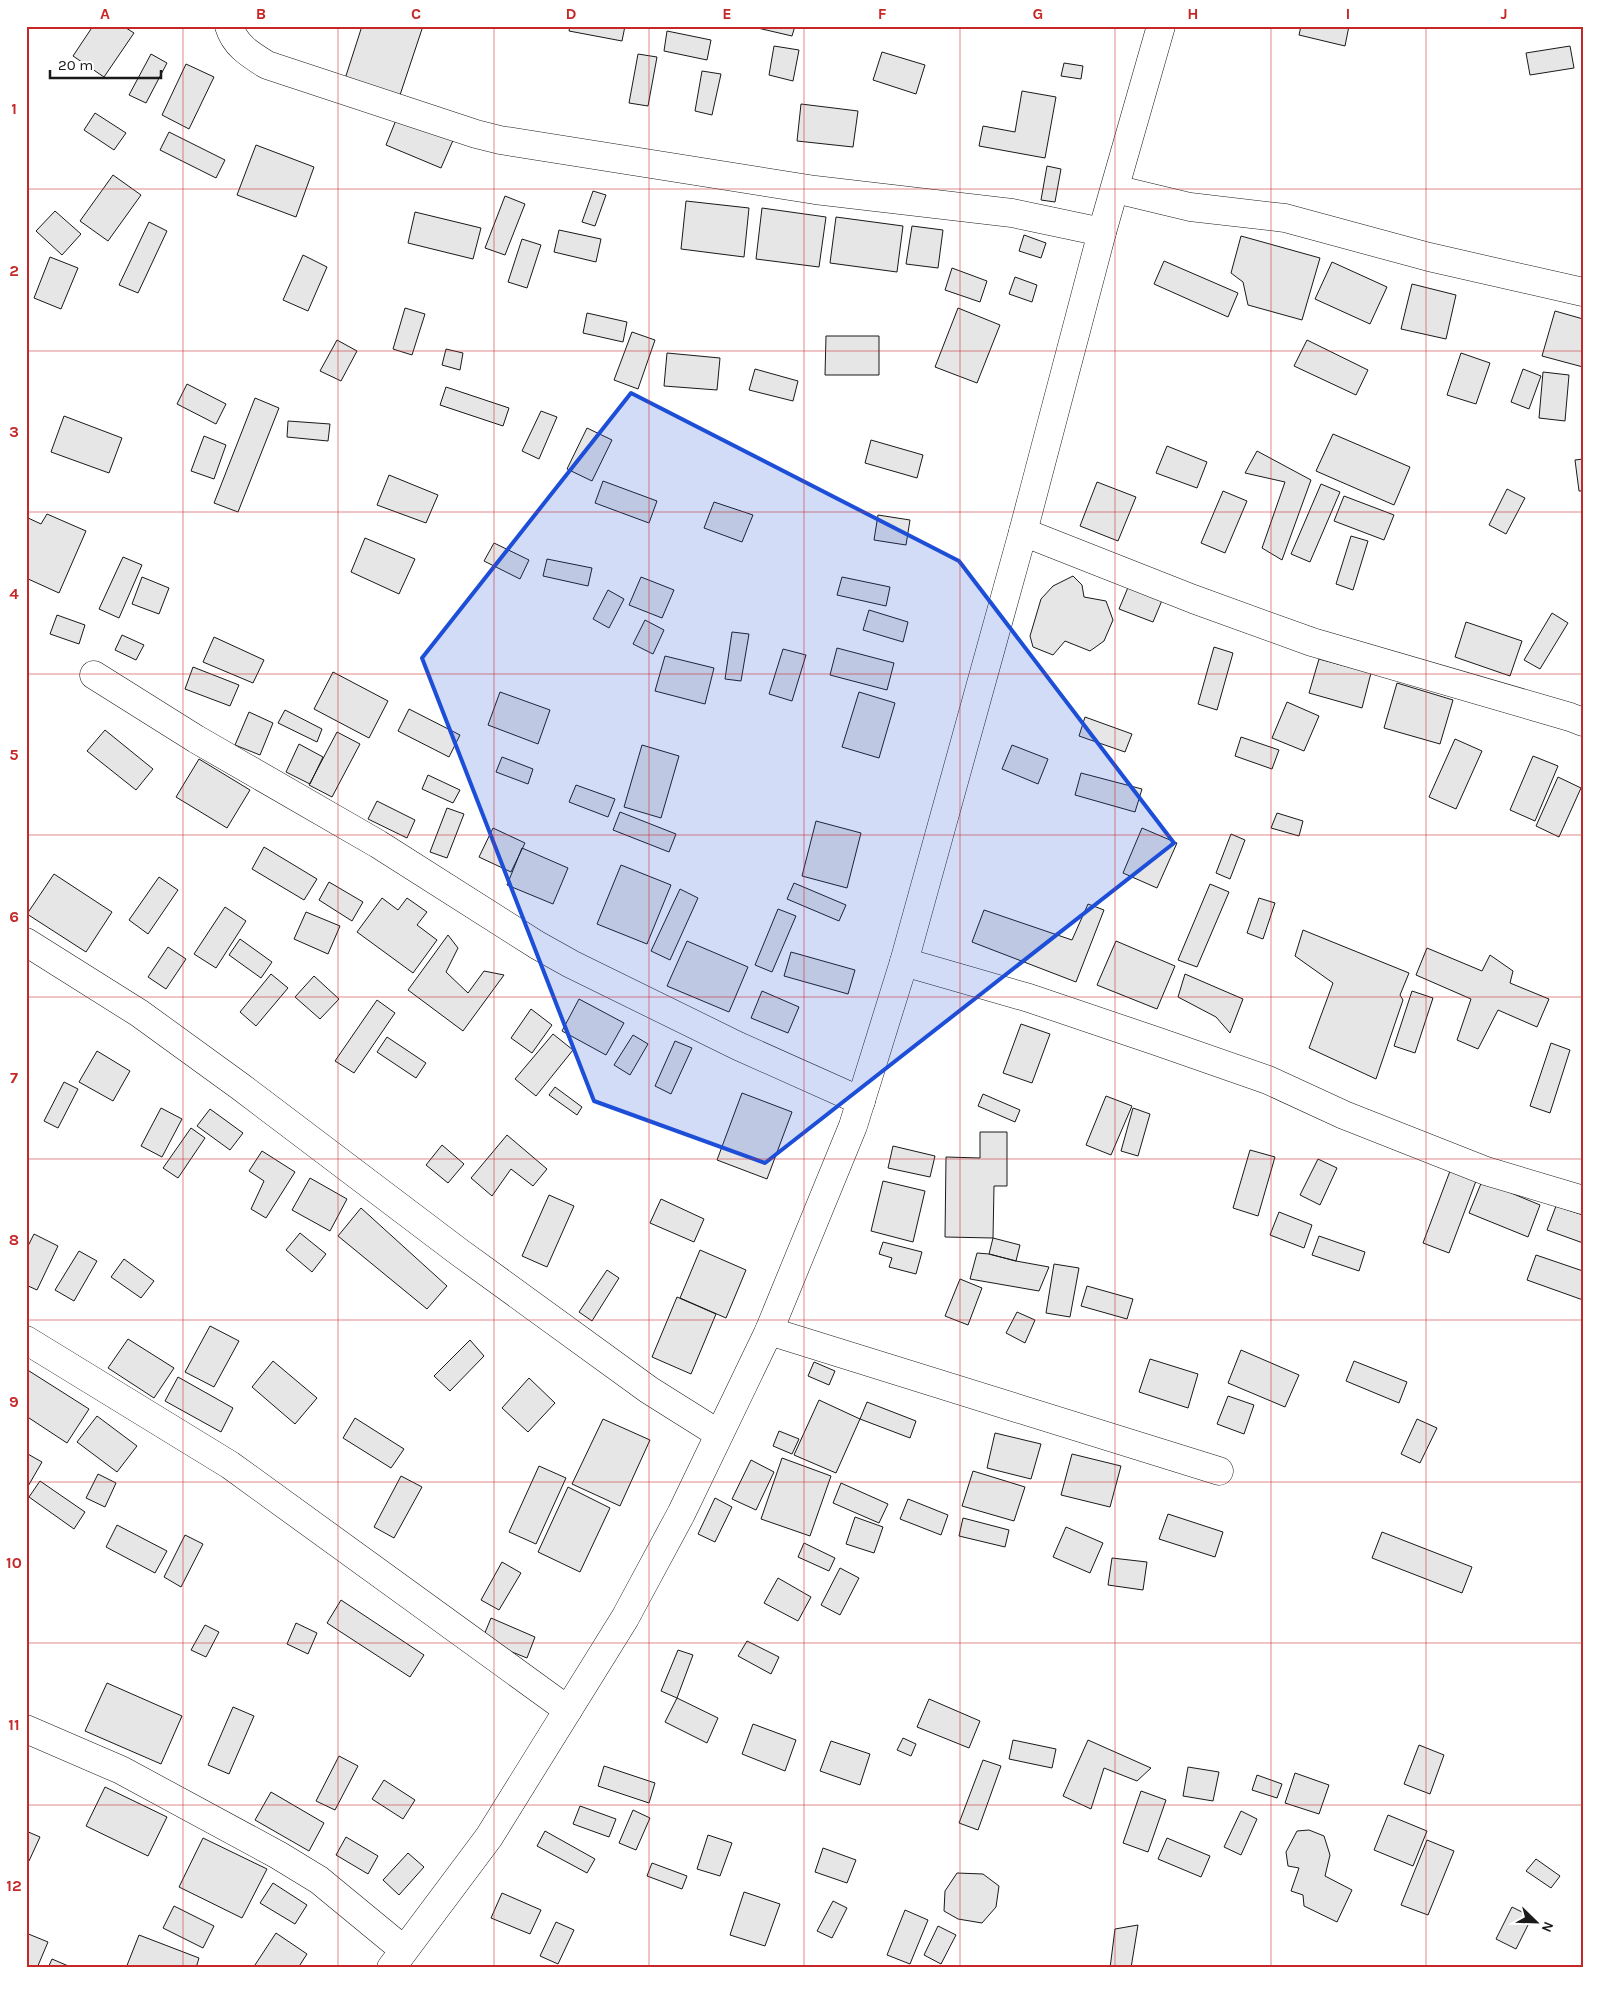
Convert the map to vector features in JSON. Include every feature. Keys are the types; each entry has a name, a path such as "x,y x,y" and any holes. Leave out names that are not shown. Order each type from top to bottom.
{"street":[{"path":"229,26 232,34 247,53 267,64 476,134 500,140 816,190 1012,212 1102,232"},
{"path":"26,1729 121,1770 278,1855 318,1880 398,1959 489,1836 625,1618 681,1514 769,1330 853,1126 904,962 1023,532 1102,232 1161,26"},
{"path":"1115,189 1190,207 1285,218 1429,257 1583,292"},
{"path":"1023,532 1193,599 1312,642 1570,716 1583,722"},
{"path":"94,675 196,739 378,844 537,945 571,964 738,1046 861,1101"},
{"path":"26,942 139,1013 241,1087 483,1270 649,1390 719,1434"},
{"path":"904,962 1030,998 1268,1080 1344,1115 1486,1171 1583,1200"},
{"path":"769,1330 1219,1471"},
{"path":"26,1340 230,1465 568,1710"}],"highlighted area":[{"path":"631,393 959,561 1174,843 765,1163 594,1101 422,658"}],"building":[{"path":"93,26 123,26 134,33 104,77 73,56"},
{"path":"362,26 423,26 399,98 344,82"},
{"path":"570,26 625,26 622,41 569,31"},
{"path":"749,26 795,26 792,36"},
{"path":"1301,26 1349,26 1345,46 1299,35"},
{"path":"667,31 711,40 707,60 664,51"},
{"path":"774,46 799,50 793,81 769,75"},
{"path":"1570,46 1574,68 1530,75 1526,53"},
{"path":"882,52 925,65 916,94 873,80"},
{"path":"151,54 167,63 146,103 129,95"},
{"path":"638,54 657,57 648,106 629,103"},
{"path":"1064,63 1083,66 1081,79 1061,76"},
{"path":"186,64 214,77 189,129 162,115"},
{"path":"702,71 721,74 712,115 695,111"},
{"path":"1022,91 1056,97 1045,158 979,146 983,126 1015,132"},
{"path":"801,104 858,111 853,147 797,141"},
{"path":"95,113 126,133 114,150 84,130"},
{"path":"398,115 454,138 441,168 386,145"},
{"path":"169,132 225,160 216,178 160,150"},
{"path":"256,145 314,167 296,217 237,195"},
{"path":"1047,166 1061,169 1055,202 1041,200"},
{"path":"113,175 141,195 108,241 80,221"},
{"path":"593,191 606,195 595,226 582,222"},
{"path":"505,196 525,204 505,255 485,248"},
{"path":"686,201 749,208 744,257 681,249"},
{"path":"762,208 826,217 819,267 756,259"},
{"path":"55,211 81,234 62,255 36,231"},
{"path":"415,212 481,228 473,259 408,243"},
{"path":"836,217 903,226 897,272 830,263"},
{"path":"149,222 167,231 138,293 119,285"},
{"path":"912,226 943,230 938,268 906,264"},
{"path":"559,230 601,239 596,262 554,252"},
{"path":"1024,235 1046,243 1041,258 1019,251"},
{"path":"1241,236 1320,258 1302,320 1248,305 1243,282 1231,273"},
{"path":"522,239 541,245 527,288 508,282"},
{"path":"303,255 327,267 308,311 283,300"},
{"path":"50,257 78,268 61,309 34,298"},
{"path":"1164,261 1238,293 1228,317 1154,284"},
{"path":"1332,262 1387,287 1370,324 1315,299"},
{"path":"952,268 987,281 980,302 945,290"},
{"path":"1015,277 1037,285 1032,302 1009,294"},
{"path":"1412,284 1456,295 1446,339 1401,329"},
{"path":"405,308 425,314 412,355 393,349"},
{"path":"958,308 1000,325 977,383 935,367"},
{"path":"1555,311 1583,319 1583,367 1542,356"},
{"path":"587,313 627,322 623,342 583,333"},
{"path":"632,332 655,340 638,389 614,380"},
{"path":"826,336 879,336 879,375 825,375"},
{"path":"337,340 357,351 341,381 320,371"},
{"path":"1307,340 1368,370 1356,395 1294,366"},
{"path":"446,349 463,353 460,370 442,365"},
{"path":"667,353 720,358 717,390 664,386"},
{"path":"1461,353 1490,363 1476,404 1447,395"},
{"path":"755,369 798,381 793,401 749,390"},
{"path":"1523,369 1541,376 1529,409 1511,402"},
{"path":"1543,372 1569,375 1565,421 1539,418"},
{"path":"187,384 226,404 216,424 177,404"},
{"path":"446,387 509,408 503,426 440,405"},
{"path":"255,398 279,408 238,512 214,503"},
{"path":"541,411 557,417 539,459 522,451"},
{"path":"64,416 122,438 109,473 51,452"},
{"path":"288,421 330,424 328,441 287,437"},
{"path":"587,428 612,440 592,481 567,469"},
{"path":"1333,434 1410,467 1394,505 1316,471"},
{"path":"204,436 226,445 214,479 191,471"},
{"path":"871,440 923,455 917,478 865,463"},
{"path":"1167,446 1207,462 1197,488 1156,473"},
{"path":"1257,451 1311,480 1282,560 1262,548 1285,482 1245,473"},
{"path":"1583,459 1583,491 1579,491 1575,460"},
{"path":"389,475 438,495 426,523 377,505"},
{"path":"603,481 657,501 649,523 595,503"},
{"path":"1097,482 1136,497 1118,541 1080,526"},
{"path":"1321,484 1340,492 1310,562 1291,554"},
{"path":"1507,489 1525,498 1506,534 1489,525"},
{"path":"1223,491 1247,501 1225,553 1201,543"},
{"path":"1344,496 1394,515 1384,540 1334,521"},
{"path":"714,502 753,515 742,542 704,528"},
{"path":"47,514 86,531 59,593 26,578 26,517 41,524"},
{"path":"878,515 910,520 906,545 874,540"},
{"path":"1351,536 1368,541 1353,590 1336,584"},
{"path":"365,538 415,559 399,594 351,572"},
{"path":"494,543 529,560 520,579 484,561"},
{"path":"123,557 142,565 119,618 99,609"},
{"path":"547,559 592,568 588,586 543,576"},
{"path":"1073,576 1082,585 1084,597 1106,601 1113,620 1104,641 1090,651 1065,641 1053,655 1033,647 1030,636 1041,599 1053,586"},
{"path":"142,577 169,588 159,614 132,604"},
{"path":"641,577 674,590 662,618 629,605"},
{"path":"842,577 890,587 886,606 837,595"},
{"path":"1129,585 1163,598 1153,622 1119,609"},
{"path":"608,590 624,599 609,628 593,619"},
{"path":"869,610 908,622 903,642 863,630"},
{"path":"1552,613 1568,623 1540,669 1524,660"},
{"path":"57,615 85,625 79,644 50,634"},
{"path":"645,620 664,630 653,654 633,644"},
{"path":"1466,622 1522,641 1510,676 1455,657"},
{"path":"732,632 749,634 741,681 725,679"},
{"path":"122,635 144,645 136,660 115,650"},
{"path":"214,637 264,660 253,683 203,662"},
{"path":"1214,647 1233,653 1217,710 1198,704"},
{"path":"837,648 894,663 887,690 830,675"},
{"path":"783,649 806,655 792,701 769,694"},
{"path":"665,656 714,668 705,704 655,691"},
{"path":"1319,659 1371,673 1362,708 1309,693"},
{"path":"193,667 239,685 230,706 185,689"},
{"path":"333,672 388,701 369,738 314,709"},
{"path":"1397,683 1453,700 1440,744 1384,728"},
{"path":"500,692 550,710 538,744 488,725"},
{"path":"859,692 895,703 879,758 842,747"},
{"path":"1287,702 1319,716 1304,751 1272,738"},
{"path":"409,709 460,735 449,757 398,731"},
{"path":"285,710 322,729 317,742 278,723"},
{"path":"249,712 273,723 260,755 235,745"},
{"path":"1085,717 1132,734 1125,752 1079,736"},
{"path":"105,730 153,769 136,790 87,751"},
{"path":"337,732 360,744 332,797 309,785"},
{"path":"1241,737 1279,750 1272,769 1235,756"},
{"path":"1455,739 1482,751 1456,809 1429,797"},
{"path":"299,744 323,757 310,784 286,772"},
{"path":"642,745 679,756 661,818 624,807"},
{"path":"1012,745 1048,759 1038,784 1002,769"},
{"path":"1533,756 1558,766 1535,821 1510,810"},
{"path":"502,757 533,769 528,784 496,772"},
{"path":"199,759 250,790 227,828 176,797"},
{"path":"1081,773 1142,789 1135,812 1075,795"},
{"path":"428,775 460,790 453,803 422,789"},
{"path":"1558,777 1581,788 1559,837 1536,826"},
{"path":"576,785 615,799 608,817 569,802"},
{"path":"377,801 415,820 407,838 368,819"},
{"path":"447,808 464,814 447,858 430,852"},
{"path":"620,812 676,834 669,852 613,830"},
{"path":"1277,813 1303,821 1299,836 1271,828"},
{"path":"816,821 861,833 847,888 802,876"},
{"path":"493,828 525,843 511,872 479,857"},
{"path":"1142,828 1177,843 1157,888 1123,873"},
{"path":"1231,834 1245,840 1230,879 1216,873"},
{"path":"264,847 317,879 304,900 252,869"},
{"path":"522,848 568,868 553,904 507,885"},
{"path":"621,865 671,885 647,944 597,924"},
{"path":"54,874 112,912 86,952 27,914"},
{"path":"159,877 178,890 148,934 129,920"},
{"path":"329,882 363,902 352,921 319,900"},
{"path":"794,883 846,905 839,921 787,899"},
{"path":"1210,884 1229,892 1197,967 1178,960"},
{"path":"680,889 698,898 670,960 651,951"},
{"path":"382,898 398,910 407,898 427,912 417,925 437,940 413,973 357,932"},
{"path":"1259,898 1275,903 1263,939 1247,933"},
{"path":"1088,904 1104,910 1076,982 972,942 984,910 1072,940"},
{"path":"225,907 246,921 216,968 194,954"},
{"path":"778,909 796,916 772,972 755,965"},
{"path":"306,912 340,926 328,954 294,939"},
{"path":"1303,930 1409,973 1400,995 1403,1000 1376,1079 1309,1048 1333,983 1295,956"},
{"path":"448,935 458,948 446,972 468,993 484,971 504,975 463,1031 408,990"},
{"path":"240,939 272,962 261,978 229,955"},
{"path":"687,941 748,967 729,1012 667,986"},
{"path":"1116,941 1175,966 1157,1009 1097,985"},
{"path":"168,947 186,959 166,989 148,977"},
{"path":"1427,948 1482,971 1490,955 1513,971 1510,983 1549,999 1537,1027 1498,1010 1478,1049 1457,1040 1471,999 1416,975"},
{"path":"791,952 855,970 848,994 784,976"},
{"path":"271,974 288,988 256,1026 240,1012"},
{"path":"1185,974 1243,999 1230,1033 1216,1017 1178,997"},
{"path":"314,976 339,999 320,1019 295,997"},
{"path":"762,991 799,1007 788,1033 751,1018"},
{"path":"1412,991 1433,998 1415,1053 1394,1046"},
{"path":"579,999 624,1023 606,1055 562,1031"},
{"path":"377,1000 395,1013 354,1073 335,1061"},
{"path":"531,1009 552,1025 532,1053 511,1038"},
{"path":"1021,1024 1050,1034 1032,1083 1003,1073"},
{"path":"553,1034 573,1050 536,1096 515,1079"},
{"path":"633,1035 648,1044 630,1075 614,1065"},
{"path":"387,1037 426,1063 416,1078 377,1052"},
{"path":"675,1041 692,1048 671,1094 655,1086"},
{"path":"1551,1043 1570,1050 1550,1113 1530,1106"},
{"path":"97,1051 130,1071 113,1101 79,1082"},
{"path":"64,1082 78,1089 58,1128 44,1121"},
{"path":"555,1087 582,1107 577,1115 549,1095"},
{"path":"742,1093 792,1112 767,1179 717,1160"},
{"path":"983,1094 1020,1110 1015,1122 978,1106"},
{"path":"1106,1096 1132,1106 1111,1155 1086,1145"},
{"path":"161,1108 182,1119 162,1157 141,1146"},
{"path":"1133,1108 1150,1114 1138,1156 1121,1151"},
{"path":"210,1109 243,1133 230,1150 197,1126"},
{"path":"191,1128 205,1138 178,1178 163,1168"},
{"path":"980,1132 1007,1132 1007,1186 994,1186 993,1238 945,1237 946,1157 980,1158"},
{"path":"507,1135 547,1169 533,1186 511,1169 492,1196 471,1178"},
{"path":"442,1145 464,1164 448,1183 426,1165"},
{"path":"893,1146 935,1156 930,1177 888,1168"},
{"path":"1250,1150 1275,1157 1258,1216 1233,1208"},
{"path":"262,1151 295,1172 266,1218 251,1209 264,1181 249,1171"},
{"path":"1318,1159 1337,1168 1320,1205 1300,1195"},
{"path":"1450,1171 1476,1181 1449,1253 1423,1243"},
{"path":"310,1178 347,1199 330,1231 292,1210"},
{"path":"883,1181 925,1191 913,1242 871,1231"},
{"path":"1482,1181 1540,1205 1528,1237 1469,1213"},
{"path":"549,1195 574,1206 547,1267 522,1256"},
{"path":"661,1199 704,1219 694,1242 650,1223"},
{"path":"1556,1206 1583,1215 1583,1243 1547,1230"},
{"path":"361,1208 447,1286 427,1309 338,1236"},
{"path":"1279,1212 1312,1225 1304,1248 1270,1235"},
{"path":"300,1233 326,1254 312,1272 286,1250"},
{"path":"34,1234 58,1246 37,1290 26,1285 26,1250"},
{"path":"1319,1236 1365,1252 1359,1271 1312,1255"},
{"path":"993,1238 1020,1245 1016,1261 989,1254"},
{"path":"883,1242 922,1252 916,1274 889,1267 892,1258 879,1254"},
{"path":"700,1250 746,1270 726,1318 680,1298"},
{"path":"79,1251 97,1261 74,1301 55,1290"},
{"path":"977,1253 1049,1267 1039,1291 970,1279"},
{"path":"1536,1255 1583,1271 1583,1300 1527,1280"},
{"path":"124,1259 154,1281 141,1298 111,1277"},
{"path":"1054,1264 1079,1268 1070,1317 1046,1313"},
{"path":"607,1270 619,1278 592,1321 579,1312"},
{"path":"960,1279 982,1288 968,1325 945,1316"},
{"path":"1087,1286 1133,1299 1127,1319 1081,1306"},
{"path":"677,1297 716,1314 691,1374 652,1357"},
{"path":"1017,1312 1035,1320 1025,1343 1006,1333"},
{"path":"210,1326 239,1341 214,1387 185,1372"},
{"path":"128,1339 174,1368 154,1398 108,1368"},
{"path":"470,1340 484,1356 450,1391 434,1376"},
{"path":"1241,1350 1299,1375 1285,1407 1228,1383"},
{"path":"1150,1359 1198,1374 1188,1408 1139,1392"},
{"path":"273,1361 317,1398 295,1424 252,1387"},
{"path":"1354,1361 1407,1382 1399,1403 1346,1381"},
{"path":"814,1362 835,1371 829,1385 808,1376"},
{"path":"26,1369 89,1409 67,1443 26,1416"},
{"path":"178,1377 233,1408 221,1432 165,1401"},
{"path":"529,1378 555,1403 528,1432 502,1408"},
{"path":"1228,1396 1254,1405 1244,1434 1217,1424"},
{"path":"819,1400 860,1419 836,1473 794,1455"},
{"path":"867,1402 916,1421 910,1438 860,1419"},
{"path":"97,1416 137,1446 117,1472 77,1442"},
{"path":"355,1418 404,1449 391,1468 343,1438"},
{"path":"603,1419 650,1440 620,1506 572,1484"},
{"path":"1417,1419 1437,1428 1420,1463 1401,1454"},
{"path":"779,1431 799,1439 792,1454 773,1446"},
{"path":"995,1433 1041,1444 1031,1479 987,1468"},
{"path":"26,1453 42,1462 27,1488 26,1488"},
{"path":"1072,1454 1121,1466 1110,1507 1061,1495"},
{"path":"782,1458 831,1476 810,1536 761,1519"},
{"path":"751,1460 774,1472 756,1510 732,1499"},
{"path":"539,1466 566,1478 536,1544 509,1532"},
{"path":"973,1471 1025,1487 1014,1521 962,1506"},
{"path":"98,1474 116,1483 105,1507 86,1498"},
{"path":"401,1476 422,1487 394,1538 374,1527"},
{"path":"40,1481 85,1512 74,1529 29,1497"},
{"path":"841,1483 888,1504 879,1523 833,1503"},
{"path":"568,1487 610,1508 580,1572 538,1552"},
{"path":"715,1498 732,1507 715,1542 698,1534"},
{"path":"908,1499 948,1515 941,1535 900,1519"},
{"path":"1168,1514 1223,1532 1215,1557 1159,1539"},
{"path":"855,1517 883,1527 874,1553 846,1544"},
{"path":"963,1518 1009,1530 1005,1547 959,1536"},
{"path":"117,1525 167,1551 155,1573 106,1547"},
{"path":"1066,1527 1103,1543 1090,1573 1053,1557"},
{"path":"1382,1532 1472,1567 1462,1593 1372,1558"},
{"path":"185,1535 203,1544 181,1587 164,1577"},
{"path":"804,1543 835,1558 829,1571 798,1557"},
{"path":"1112,1558 1147,1562 1143,1590 1108,1585"},
{"path":"502,1562 521,1573 499,1610 481,1600"},
{"path":"840,1568 859,1578 840,1615 821,1605"},
{"path":"778,1578 811,1597 798,1621 764,1603"},
{"path":"341,1600 424,1655 410,1677 327,1623"},
{"path":"491,1618 535,1637 527,1658 482,1640"},
{"path":"296,1623 317,1633 308,1654 287,1644"},
{"path":"205,1625 219,1632 206,1657 191,1650"},
{"path":"747,1641 779,1657 771,1674 738,1656"},
{"path":"678,1650 693,1655 677,1698 661,1691"},
{"path":"107,1683 182,1716 161,1764 85,1731"},
{"path":"677,1698 718,1718 707,1743 665,1722"},
{"path":"929,1699 980,1721 969,1748 917,1727"},
{"path":"233,1707 254,1716 229,1774 208,1765"},
{"path":"753,1724 796,1740 785,1771 742,1754"},
{"path":"903,1738 916,1744 911,1756 897,1750"},
{"path":"1013,1740 1056,1749 1052,1768 1009,1759"},
{"path":"1088,1740 1151,1768 1137,1781 1104,1768 1091,1809 1063,1796"},
{"path":"831,1741 870,1754 860,1785 820,1771"},
{"path":"1419,1745 1444,1755 1430,1794 1404,1784"},
{"path":"339,1756 358,1766 335,1810 316,1801"},
{"path":"983,1760 1001,1766 978,1830 959,1823"},
{"path":"604,1766 655,1783 649,1803 598,1786"},
{"path":"1188,1767 1219,1772 1213,1801 1183,1796"},
{"path":"1295,1773 1329,1785 1319,1814 1285,1803"},
{"path":"1257,1775 1282,1784 1277,1798 1252,1790"},
{"path":"384,1780 415,1800 403,1819 372,1799"},
{"path":"105,1787 167,1817 148,1856 86,1826"},
{"path":"1141,1791 1166,1800 1148,1852 1123,1843"},
{"path":"271,1792 324,1823 309,1851 255,1820"},
{"path":"580,1806 616,1819 609,1837 573,1824"},
{"path":"633,1810 650,1818 636,1850 619,1843"},
{"path":"1241,1811 1257,1819 1241,1855 1224,1847"},
{"path":"1388,1815 1427,1831 1413,1866 1374,1850"},
{"path":"1309,1830 1324,1836 1330,1855 1325,1876 1352,1890 1337,1922 1304,1906 1303,1895 1291,1891 1299,1868 1288,1866 1286,1852 1297,1831"},
{"path":"26,1831 40,1837 29,1861 26,1860"},
{"path":"545,1831 595,1859 587,1873 537,1846"},
{"path":"708,1835 732,1843 720,1876 697,1869"},
{"path":"346,1837 378,1856 368,1874 336,1855"},
{"path":"203,1838 267,1869 242,1918 179,1887"},
{"path":"1167,1838 1210,1856 1201,1877 1158,1859"},
{"path":"1427,1840 1454,1851 1428,1915 1401,1905"},
{"path":"823,1848 856,1860 847,1883 815,1872"},
{"path":"408,1853 424,1867 399,1895 383,1880"},
{"path":"1536,1859 1560,1876 1551,1888 1526,1871"},
{"path":"652,1863 687,1876 682,1889 647,1876"},
{"path":"957,1873 983,1874 999,1886 996,1907 982,1923 958,1919 944,1911 945,1891"},
{"path":"273,1883 307,1905 295,1924 260,1903"},
{"path":"744,1892 780,1904 765,1946 730,1935"},
{"path":"502,1893 541,1910 530,1934 491,1918"},
{"path":"833,1901 847,1908 832,1938 817,1931"},
{"path":"174,1906 214,1926 203,1948 163,1928"},
{"path":"1512,1907 1532,1917 1516,1949 1496,1939"},
{"path":"905,1910 928,1920 910,1964 887,1955"},
{"path":"556,1922 574,1930 558,1964 540,1956"},
{"path":"1138,1925 1131,1968 1110,1968 1115,1929"},
{"path":"938,1926 956,1935 941,1964 924,1955"},
{"path":"26,1933 48,1942 37,1968 26,1968"},
{"path":"276,1933 307,1954 298,1968 253,1968"},
{"path":"139,1935 199,1958 196,1968 126,1968"},
{"path":"52,1959 73,1968 48,1968"}]}
